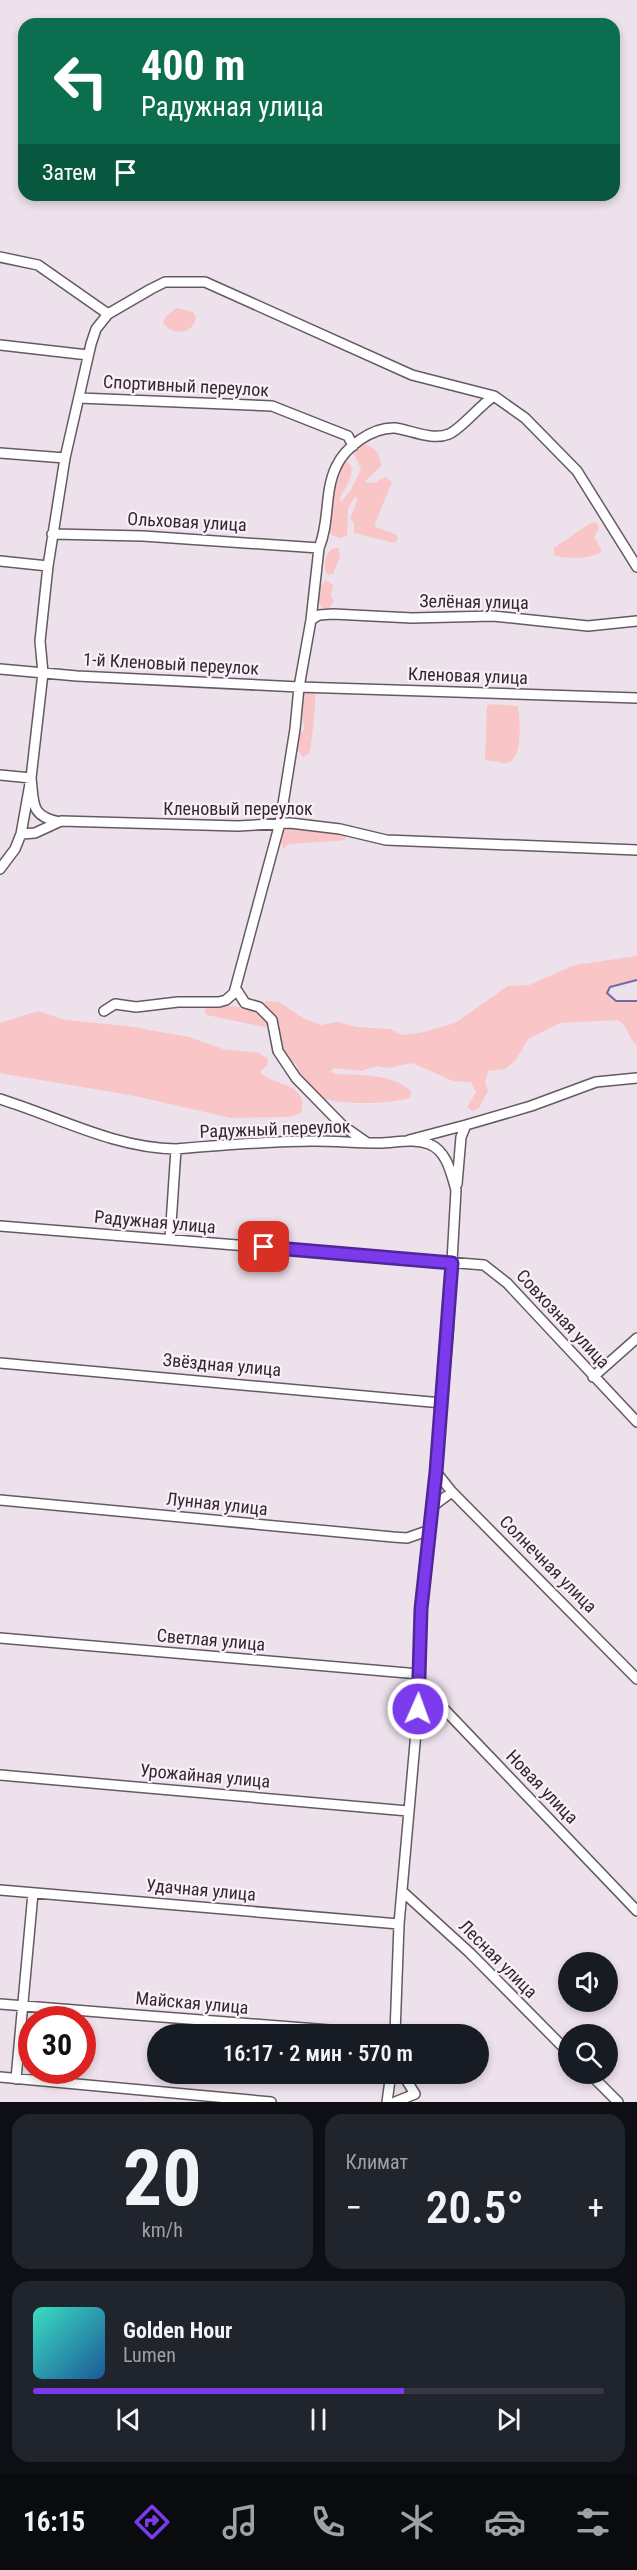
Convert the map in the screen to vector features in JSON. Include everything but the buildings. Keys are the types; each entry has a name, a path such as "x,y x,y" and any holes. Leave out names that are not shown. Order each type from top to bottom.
{"street":[{"path":"0,257 38,265 108,314"},
{"path":"0,869 15,849 21,834 31,778 43,673 40,641 52,534 64,458 88,355 96,329 108,314 165,282 205,282 412,375 494,396 525,418 578,471 637,567"},
{"path":"0,345 88,355"},
{"path":"104,1011 116,1004 136,1007 178,1002 219,1002 226,1000 236,989 280,823 320,548 334,470 353,446 387,429 434,436 448,435 494,396"},
{"name":"Спортивный переулок","path":"79,398 272,406 348,436 353,446"},
{"path":"0,453 64,458"},
{"name":"Ольховая улица","path":"52,534 143,536 320,548"},
{"path":"0,561 48,566"},
{"name":"Зелёная улица","path":"311,620 319,615 333,614 412,618 493,616 588,626 637,621"},
{"name":"1-й Кленовый переулок","path":"0,669 299,687"},
{"name":"Кленовая улица","path":"299,687 637,698"},
{"path":"0,775 31,778"},
{"path":"31,778 37,812 42,818 59,822"},
{"name":"Кленовый переулок","path":"21,834 35,833 59,822 238,826 280,823 340,829 387,840 637,850"},
{"path":"236,989 245,1004 259,1007 272,1020 278,1051 296,1078 344,1126 368,1143"},
{"path":"407,1140 540,1103 596,1082 637,1078"},
{"name":"Радужный переулок","path":"0,1099 51,1115 83,1130 145,1145 176,1149 313,1141 368,1143 407,1140 429,1144 441,1152 449,1167 456,1190 452,1263 433,1506 421,1609 419,1689 399,1924 396,2024"},
{"path":"456,1190 461,1137 466,1125"},
{"path":"170,1239 176,1149"},
{"name":"Радужная улица","path":"0,1226 452,1263"},
{"name":"Совхозная улица","path":"452,1263 477,1264 494,1271 637,1422"},
{"path":"593,1377 622,1348 637,1338"},
{"name":"Звёздная улица","path":"0,1363 253,1384 442,1403"},
{"name":"Солнечная улица","path":"436,1472 452,1492 637,1679"},
{"path":"433,1506 452,1492"},
{"name":"Лунная улица","path":"0,1500 407,1538 430,1530"},
{"name":"Светлая улица","path":"0,1638 418,1674"},
{"name":"Новая улица","path":"419,1689 445,1710 637,1911"},
{"name":"Урожайная улица","path":"0,1775 408,1811"},
{"name":"Удачная улица","path":"0,1890 399,1924"},
{"name":"Лесная улица","path":"403,1892 470,1953 558,2042"},
{"path":"22,2006 33,1893"},
{"name":"Майская улица","path":"0,2004 22,2006"},
{"name":"Майская улица","path":"96,2011 232,2024"},
{"path":"16,2079 18,2055"},
{"path":"0,2077 270,2102"},
{"path":"387,2102 389,2084"},
{"path":"409,2084 423,2102"},
{"path":"600,2084 618,2102"},
{"path":"395,2102 415,2094"}],"shaded area":[{"path":"177,308 193,312 196,317 191,327 182,332 172,330 163,323 166,316"},
{"path":"362,443 376,451 380,457 381,466 364,482 374,483 385,477 392,482 375,523 376,527 397,535 398,539 395,543 354,533 354,523 350,518 358,498 355,497 348,508 347,536 339,538 328,533 337,475 344,460 349,463 352,473 340,498 341,502 351,490 361,469 353,452"},
{"path":"592,522 597,523 599,528 594,537 602,551 592,556 579,558 554,555 554,548"},
{"path":"334,548 339,548 340,557 333,574 327,574 326,559"},
{"path":"326,580 333,585 331,596 334,602 325,610 318,595"},
{"path":"312,690 315,693 314,724 309,753 303,757 296,748 299,734 305,729 302,701 304,692"},
{"path":"491,704 518,706 519,743 513,759 507,763 485,759 487,706"},
{"path":"288,826 329,833 345,833 347,836 344,840 288,844 284,849 280,839 281,829"},
{"path":"637,956 637,980 610,987 607,993 616,1001 637,1001 637,1045 618,1020 560,1023 528,1039 516,1060 505,1069 488,1071 485,1083 488,1091 479,1108 472,1111 467,1107 476,1092 471,1082 453,1081 412,1063 388,1068 377,1066 361,1071 334,1068 331,1071 334,1074 386,1078 405,1086 412,1093 409,1098 390,1102 350,1103 320,1096 302,1079 295,1063 288,1061 285,1057 263,1006 266,1001 279,1002 303,1018 321,1025 338,1022 356,1027 390,1029 402,1035 424,1032 455,1023 508,986 529,985 575,965"},
{"path":"209,1005 250,1009 269,1024 265,1027 207,1015 204,1010"},
{"path":"38,1011 65,1020 127,1026 189,1037 223,1049 259,1053 268,1059 267,1065 260,1072 265,1077 295,1090 300,1095 301,1113 288,1117 231,1118 135,1096 0,1073 0,1023"}],"waterway":[{"path":"637,980 610,987 607,993 616,1001 637,1001"}],"route":[{"path":"264,1247 452,1263 436,1472 421,1609 418,1709"}]}
